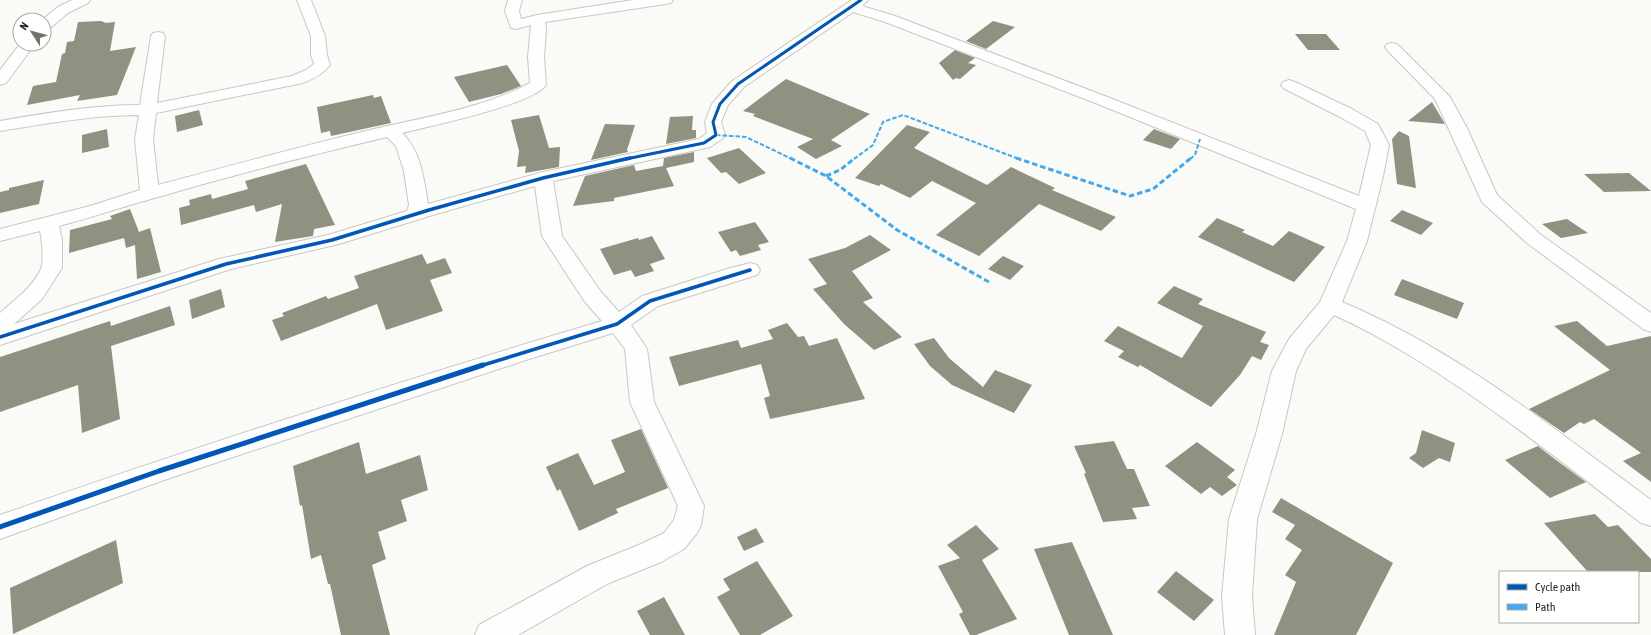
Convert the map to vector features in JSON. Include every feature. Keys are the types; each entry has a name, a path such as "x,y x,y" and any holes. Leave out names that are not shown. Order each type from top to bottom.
{"street":[{"path":"52,19 63,10 83,0"},
{"path":"0,126 81,113 113,110 148,110 210,96 264,88 296,80 312,73 322,65 319,55 318,36 304,0"},
{"path":"515,0 512,11 516,25 537,20 666,0"},
{"path":"0,337 226,264 332,240 543,178 704,143 716,134 713,122 720,104 738,84 856,3 897,22 1104,101 1315,184 1366,206"},
{"path":"0,235 49,223 150,193 298,153 483,108 521,94 538,85 536,57 539,28 537,20"},
{"path":"150,193 144,139 158,36"},
{"path":"1392,47 1442,97 1458,128 1489,198 1540,244 1651,324"},
{"path":"0,80 22,52"},
{"path":"1240,635 1237,596 1243,519 1269,434 1284,371 1297,345 1330,305 1357,241 1374,176 1380,145 1372,128 1346,113 1289,86"},
{"path":"391,131 404,144 413,171 419,205 414,215"},
{"path":"490,635 597,575 651,553 674,541 687,525 691,506 642,402 636,349 625,332 593,297 552,236 543,178"},
{"path":"0,325 34,294 52,268 52,240 49,223"},
{"path":"0,527 159,470 511,356 617,324 650,301 750,270"},
{"path":"1330,305 1364,320 1432,357 1523,419 1651,515"}],"building":[{"path":"101,21 106,23 115,22 110,51 136,47 117,95 77,101 80,95 27,105 33,86 56,82 62,54 65,53 67,42 74,41 78,22"},
{"path":"993,21 1015,27 986,49 966,41"},
{"path":"1295,34 1326,34 1340,50 1308,50"},
{"path":"955,50 975,58 968,63 976,65 960,79 956,78 953,80 939,63"},
{"path":"507,65 521,86 501,94 469,102 454,77"},
{"path":"786,79 870,114 831,140 842,146 816,159 797,147 813,139 753,116 755,114 743,111"},
{"path":"373,95 374,98 381,96 391,123 331,136 330,131 321,133 317,107"},
{"path":"1432,102 1445,124 1408,121"},
{"path":"199,110 203,125 177,132 175,116"},
{"path":"539,115 549,148 560,147 559,167 525,173 526,166 517,167 519,151 511,120"},
{"path":"693,116 692,130 696,130 696,138 666,144 670,117"},
{"path":"605,124 635,125 627,150 628,152 591,160"},
{"path":"907,125 930,132 914,148 987,185 1011,167 1055,188 1052,190 1116,217 1101,231 1039,204 979,256 936,235 976,203 932,181 910,198 881,184 879,186 855,178"},
{"path":"107,129 109,147 82,153 82,135"},
{"path":"1154,129 1180,139 1171,149 1143,140"},
{"path":"1399,131 1409,136 1416,188 1397,184 1392,139"},
{"path":"739,148 766,173 739,184 726,172 721,173 707,158"},
{"path":"694,152 694,162 666,168 674,186 614,198 614,201 573,206 585,176 634,165 636,171 663,166 664,158"},
{"path":"306,164 335,225 314,229 313,236 275,242 282,204 256,212 254,205 181,225 179,208 190,205 189,200 211,194 212,199 248,189 245,181"},
{"path":"1629,173 1651,191 1604,192 1584,174"},
{"path":"44,180 39,204 0,213 0,192 9,190 9,188"},
{"path":"130,209 139,232 150,228 161,272 137,279 135,245 126,248 124,238 69,253 70,230 112,219 110,216"},
{"path":"1402,210 1433,223 1421,235 1390,221"},
{"path":"1217,218 1245,230 1242,232 1273,246 1289,231 1325,247 1294,282 1198,237"},
{"path":"1567,219 1588,233 1561,238 1542,224"},
{"path":"755,222 769,242 758,245 761,250 740,256 736,250 731,252 718,232"},
{"path":"870,235 891,250 852,271 873,298 863,302 902,337 874,350 844,324 813,289 827,284 808,259 845,248"},
{"path":"652,236 665,259 650,264 654,271 635,277 631,270 614,275 600,249 638,238 639,240"},
{"path":"422,254 427,264 445,258 452,273 430,280 443,311 386,330 377,304 281,341 272,320 284,316 282,313 326,296 328,299 359,288 354,276"},
{"path":"1003,256 1024,266 1010,280 988,269"},
{"path":"1402,279 1464,303 1457,319 1394,295"},
{"path":"1174,286 1203,299 1198,304 1266,332 1260,342 1269,345 1261,360 1252,356 1240,375 1211,407 1140,365 1138,367 1118,357 1124,351 1104,341 1118,326 1182,358 1203,326 1157,303"},
{"path":"221,289 225,307 192,319 189,300"},
{"path":"170,306 175,325 111,346 120,419 82,433 78,385 0,412 0,357 110,321 111,326"},
{"path":"1577,321 1607,346 1651,336 1651,482 1623,461 1641,453 1594,419 1584,424 1580,422 1564,433 1529,409 1610,370 1554,326"},
{"path":"787,323 798,337 804,336 809,346 837,338 865,399 770,419 764,398 770,396 761,364 679,386 669,357 738,340 741,348 773,339 768,330"},
{"path":"934,338 949,358 983,387 995,370 1032,385 1014,413 952,385 930,366 914,344"},
{"path":"641,429 668,488 616,509 618,513 579,531 560,489 557,491 546,467 578,453 594,485 625,472 611,440"},
{"path":"1422,430 1455,443 1450,462 1439,458 1423,468 1409,458 1416,453"},
{"path":"1114,441 1127,469 1134,469 1150,506 1132,508 1137,519 1103,522 1084,474 1086,473 1074,446"},
{"path":"359,442 366,474 420,455 428,490 401,500 407,521 378,532 386,559 372,565 390,635 341,635 330,584 328,584 321,555 311,559 302,505 300,506 293,466"},
{"path":"1197,442 1235,470 1227,477 1237,485 1222,496 1210,487 1201,494 1165,466"},
{"path":"1538,446 1586,482 1550,498 1505,460"},
{"path":"1281,498 1393,563 1356,635 1274,635 1296,582 1285,575 1302,550 1285,539 1295,525 1272,512"},
{"path":"1595,514 1608,527 1618,525 1651,559 1651,572 1587,571 1544,523"},
{"path":"976,525 999,549 982,560 1017,619 976,635 970,635 959,614 963,612 938,566 960,558 947,545"},
{"path":"756,528 764,542 744,551 737,537"},
{"path":"116,540 123,583 13,634 10,588"},
{"path":"1072,542 1113,635 1069,635 1034,549"},
{"path":"757,561 793,616 760,635 740,635 717,597 730,590 723,579"},
{"path":"1176,571 1214,600 1194,621 1157,592"},
{"path":"664,597 685,635 650,635 637,611"}],"marked path":[{"path":"826,176 840,170 873,145 883,122 903,115 1003,154 1130,196 1153,189 1195,155 1200,139"},
{"path":"716,135 746,137 826,176 897,230 989,282"}],"cycle path":[{"path":"0,337 226,264 332,240 429,210 543,178 704,143 716,135 713,122 720,104 738,84 861,0"},
{"path":"0,527 159,471 518,354 617,324 650,301 750,270"}]}
